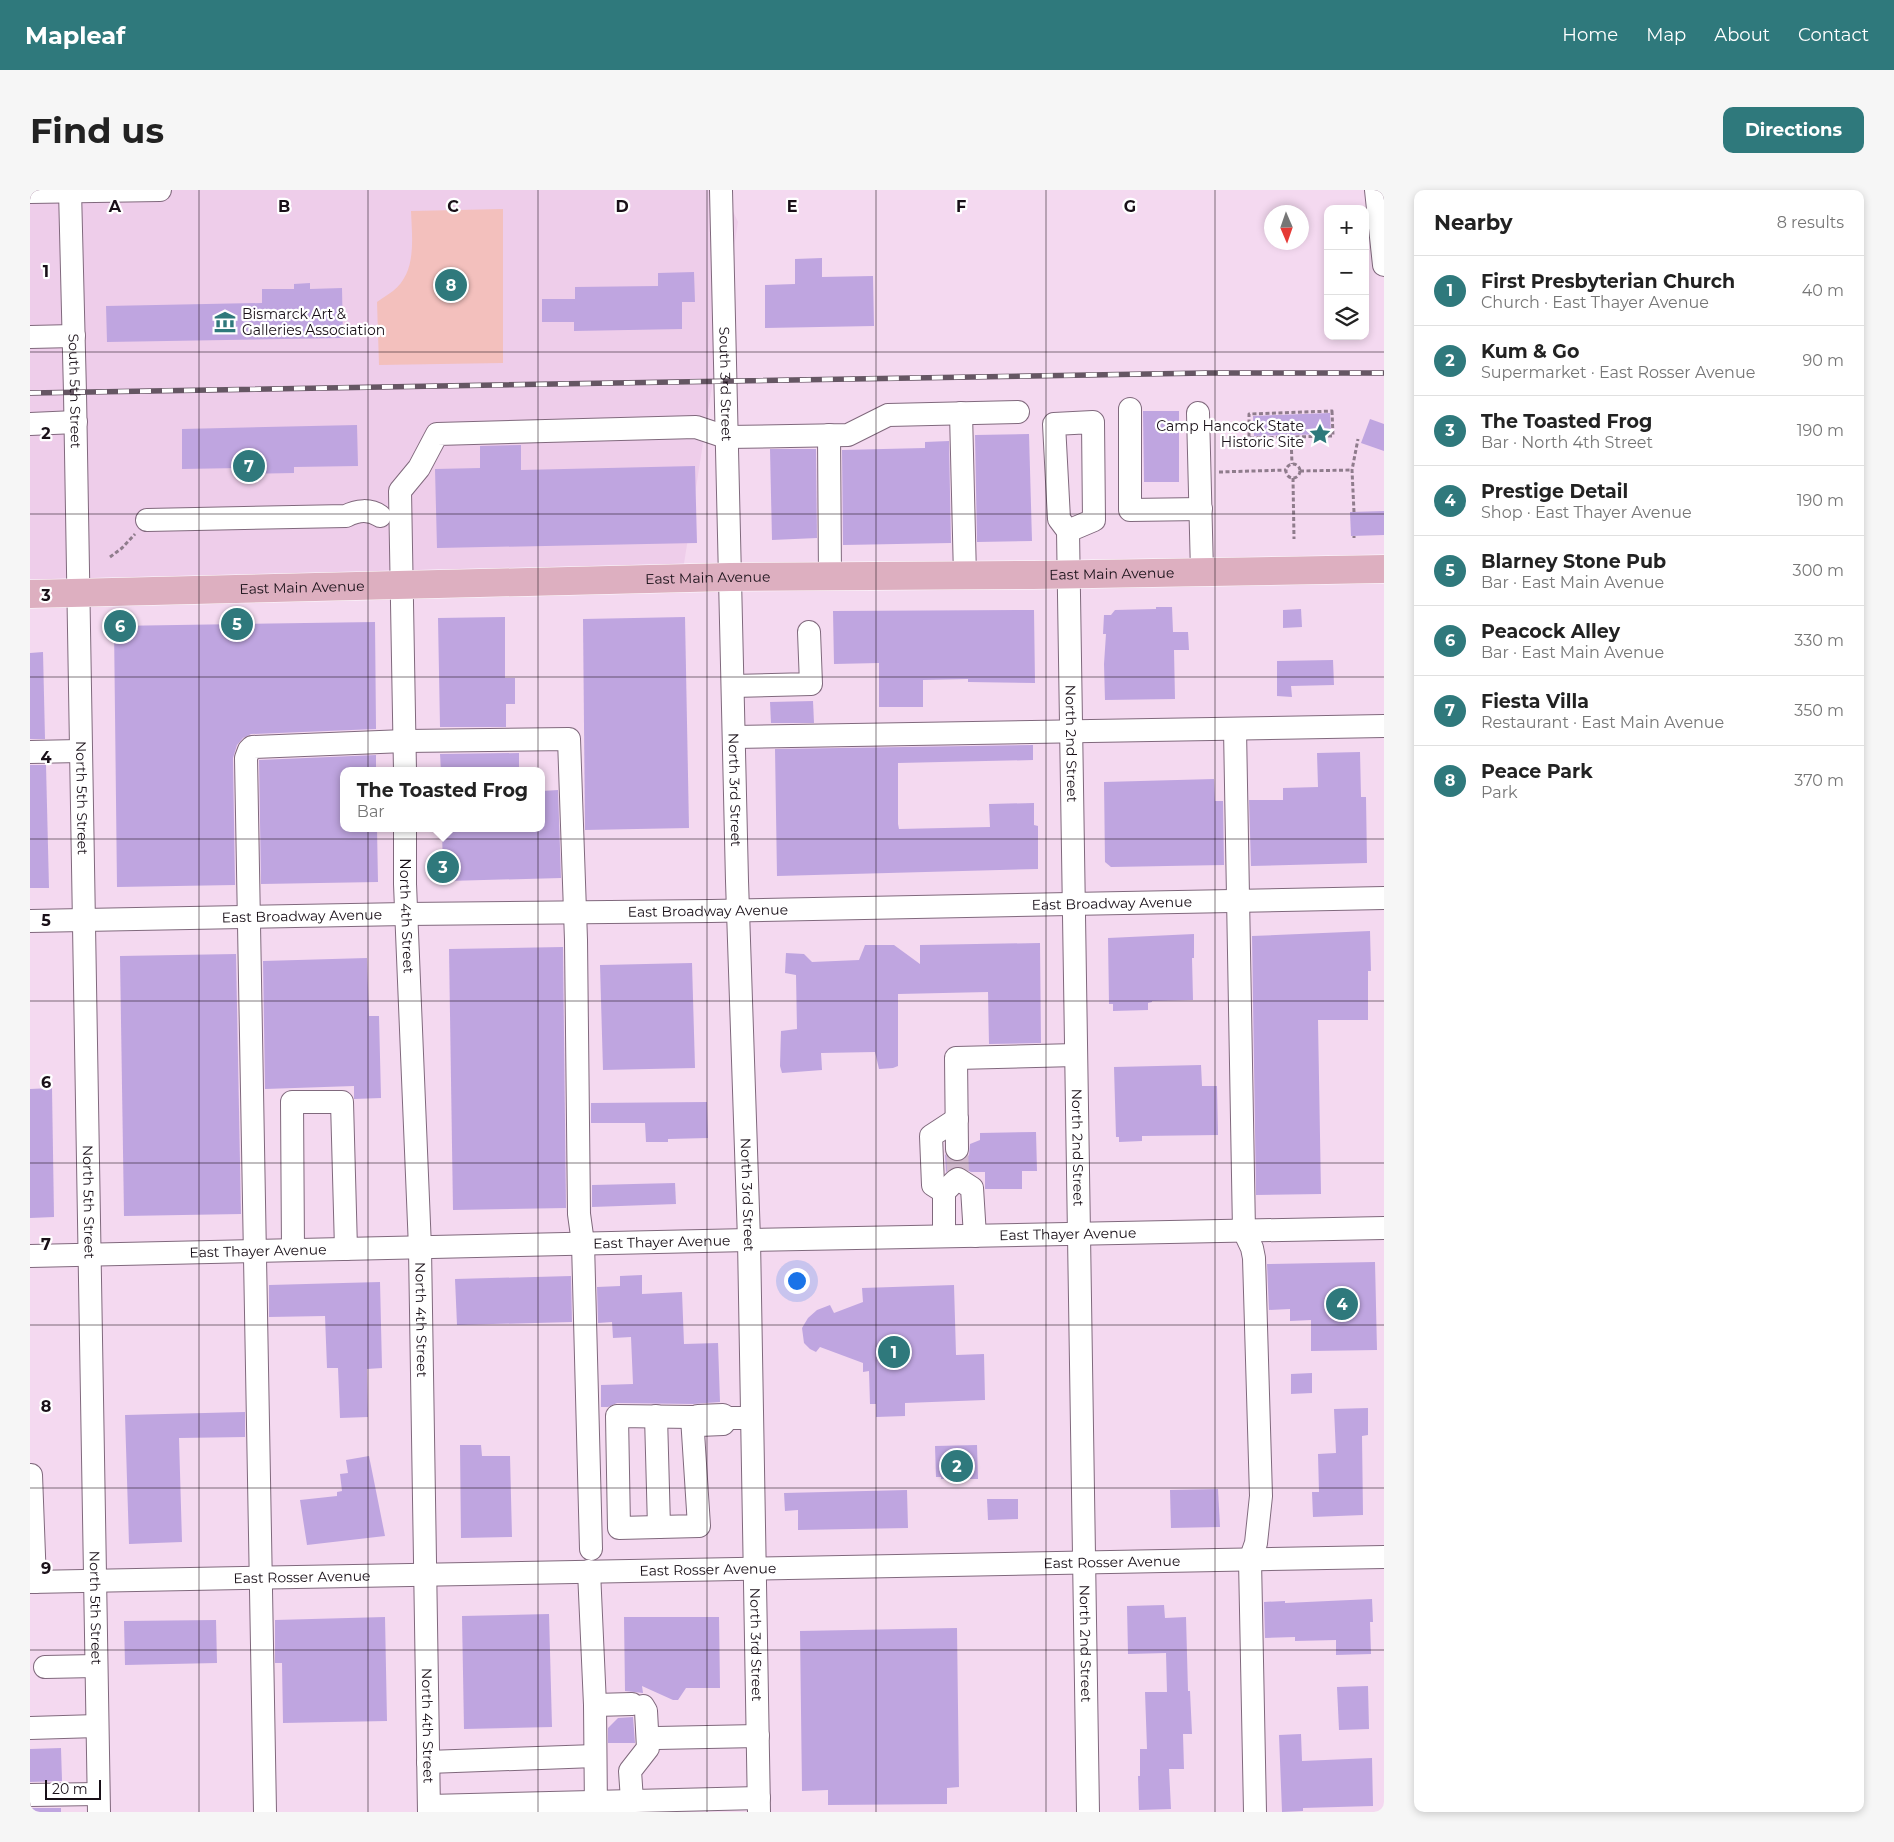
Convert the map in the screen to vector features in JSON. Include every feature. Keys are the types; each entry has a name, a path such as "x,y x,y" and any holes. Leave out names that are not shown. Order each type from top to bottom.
{"main road":[{"name":"East Main Avenue","path":"30,594 730,577 965,576 1384,569"}],"street":[{"path":"30,192 160,190"},
{"name":"South 3rd Street","path":"721,190 730,577"},
{"path":"1376,190 1384,265"},
{"name":"South 5th Street","path":"70,191 78,593"},
{"path":"30,337 74,336"},
{"path":"1130,410 1130,510 1201,509"},
{"path":"405,767 402,585 390,516 400,491 419,468 437,434 696,427 726,436 848,435 888,415 1018,412"},
{"path":"961,413 965,576"},
{"path":"1198,413 1202,572"},
{"path":"30,424 76,422"},
{"path":"829,435 830,577"},
{"path":"147,520 346,516 352,520 374,520 390,516"},
{"name":"North 2nd Street","path":"1068,531 1088,1812"},
{"name":"North 3rd Street","path":"730,577 748,1240 759,1805"},
{"name":"North 5th Street","path":"78,593 98,1803"},
{"path":"733,686 811,684 809,632"},
{"path":"734,737 1384,726"},
{"path":"1236,729 1244,1231 1252,1248 1254,1258 1260,1437 1261,1505 1256,1543 1250,1560 1255,1812"},
{"path":"265,1812 246,758 248,750 256,746 569,739 575,913 579,1214 583,1243 591,1549"},
{"path":"30,752 80,751"},
{"name":"North 4th Street","path":"405,832 406,914 420,1248 429,1809"},
{"name":"East Broadway Avenue","path":"30,920 575,913 1384,898"},
{"path":"958,1149 956,1058 1076,1055"},
{"path":"293,1250 292,1102 342,1102 346,1250"},
{"path":"957,1119 931,1136 933,1185 953,1181 972,1188 975,1236"},
{"path":"944,1236 953,1181"},
{"name":"East Thayer Avenue","path":"30,1256 583,1243 1384,1228"},
{"path":"694,1419 699,1526 619,1528 617,1416 656,1416 694,1419 698,1416 723,1415 728,1418 752,1418"},
{"path":"656,1416 659,1527"},
{"path":"31,1475 33,1582"},
{"name":"East Rosser Avenue","path":"33,1582 1384,1557"},
{"path":"590,1571 596,1807"},
{"path":"45,1667 96,1666"},
{"path":"594,1705 637,1705 646,1711 648,1748 630,1771 632,1800"},
{"path":"30,1728 97,1726"},
{"path":"657,1738 758,1736"},
{"path":"428,1762 595,1756"},
{"path":"30,1795 98,1803"},
{"path":"429,1809 596,1807 632,1800 759,1805"}],"path":[{"path":"1332,411 1333,436 1292,437 1249,438 1249,414 1332,411"},
{"path":"1292,437 1292,464"},
{"path":"1354,512 1352,470 1358,439"},
{"path":"1286,470 1292,464"},
{"path":"1286,470 1288,477 1297,477 1300,471 1299,466 1292,464"},
{"path":"1213,472 1286,470"},
{"path":"1300,471 1352,470"},
{"path":"1293,478 1294,539"},
{"path":"110,557 122,548 147,520"}],"shaded area":[{"path":"30,190 723,190 738,222 680,589 30,608"},
{"path":"503,209 503,363 379,365 377,302 401,283 410,265 412,244 411,211"}],"building":[{"path":"822,258 822,277 873,276 874,326 765,328 765,285 795,284 795,259"},
{"path":"694,272 695,302 682,302 682,329 574,331 574,322 542,322 542,299 575,299 575,287 658,286 658,273"},
{"name":"Bismarck Art & Galleries Association","path":"310,283 310,289 342,288 343,338 107,342 106,306 262,303 262,289 294,289 294,284"},
{"path":"1143,411 1179,411 1179,482 1144,482"},
{"path":"1330,413 1331,434 1254,436 1253,416"},
{"path":"1370,419 1384,424 1384,451 1361,443"},
{"path":"357,425 358,466 294,467 294,473 240,474 239,468 182,469 182,429"},
{"path":"1029,434 1032,541 977,542 975,435"},
{"path":"949,441 951,543 843,545 842,450 925,448 925,442"},
{"path":"521,445 521,470 695,466 697,543 437,548 435,469 480,468 480,446"},
{"path":"770,449 816,449 817,538 772,540"},
{"path":"1384,511 1384,535 1351,536 1350,512"},
{"path":"1156,607 1172,607 1173,632 1188,632 1189,650 1174,650 1175,699 1105,700 1104,664 1106,634 1103,634 1104,615 1111,615 1115,610 1156,609"},
{"path":"1301,609 1302,627 1283,628 1283,610"},
{"path":"1034,610 1035,683 968,682 968,679 923,680 923,707 879,707 879,663 834,664 833,611"},
{"path":"505,617 505,678 515,678 515,704 506,704 506,727 440,727 438,618"},
{"path":"685,617 689,828 585,830 583,619"},
{"path":"375,622 376,729 251,734 243,738 237,745 233,758 235,885 117,887 114,626"},
{"path":"43,652 45,739 30,739 30,653"},
{"path":"1333,660 1334,685 1291,686 1292,697 1277,696 1277,661"},
{"path":"813,701 814,723 771,723 770,702"},
{"path":"1033,745 1033,760 898,763 898,824 899,829 990,827 989,804 1034,803 1034,825 1038,826 1038,869 777,876 775,749"},
{"path":"1360,752 1361,797 1366,797 1367,863 1251,866 1249,800 1283,800 1283,788 1318,787 1317,753"},
{"path":"519,753 519,767 441,767 440,754"},
{"path":"376,755 376,767 340,767 340,832 377,832 378,882 261,884 259,760"},
{"path":"30,765 46,765 49,888 30,888"},
{"path":"1214,779 1215,801 1223,801 1224,865 1111,867 1105,862 1104,782"},
{"path":"558,790 561,878 448,881 443,876 442,832 545,832 545,791"},
{"path":"1370,931 1371,971 1368,971 1368,1020 1318,1020 1321,1194 1256,1195 1252,936"},
{"path":"1194,934 1194,958 1192,958 1193,1000 1152,1001 1148,1003 1148,1010 1113,1011 1113,1004 1109,1004 1108,938"},
{"path":"1040,943 1041,1043 989,1044 988,992 898,994 898,1066 879,1069 875,1052 821,1053 822,1070 782,1073 780,1066 781,1031 797,1029 796,975 785,973 786,953 804,954 812,962 859,960 865,945 894,945 920,964 920,945"},
{"path":"563,947 566,1208 453,1210 449,949"},
{"path":"236,954 241,1214 124,1216 120,956"},
{"path":"367,958 369,1016 379,1016 381,1098 354,1099 354,1086 265,1089 263,961"},
{"path":"692,963 695,1068 603,1070 600,965"},
{"path":"1201,1065 1202,1086 1217,1086 1218,1135 1142,1136 1142,1141 1119,1142 1119,1137 1116,1137 1114,1067"},
{"path":"52,1088 54,1217 30,1218 30,1089"},
{"path":"707,1102 708,1138 668,1139 668,1142 646,1142 645,1123 591,1123 591,1103"},
{"path":"1036,1132 1037,1171 1022,1171 1022,1189 985,1189 985,1172 971,1172 958,1166 946,1172 945,1154 951,1161 963,1160 969,1155 970,1144 980,1140 980,1133"},
{"path":"675,1183 676,1204 592,1207 592,1185"},
{"path":"1375,1262 1377,1350 1311,1351 1311,1320 1290,1321 1290,1309 1269,1310 1267,1264"},
{"path":"642,1275 642,1294 682,1292 684,1344 718,1343 720,1402 693,1404 617,1403 608,1407 601,1407 601,1385 633,1384 631,1337 613,1338 612,1322 598,1323 597,1287 620,1286 620,1276"},
{"path":"571,1276 572,1322 457,1325 455,1279"},
{"path":"380,1282 382,1368 367,1369 368,1417 340,1418 338,1368 327,1368 325,1316 269,1317 269,1285"},
{"path":"954,1285 956,1355 984,1354 985,1400 905,1403 905,1416 876,1417 876,1404 870,1404 869,1371 863,1372 863,1363 820,1347 816,1352 804,1343 802,1328 808,1318 817,1310 830,1305 834,1313 863,1302 862,1288"},
{"path":"1312,1373 1312,1393 1291,1394 1291,1374"},
{"path":"1368,1408 1368,1435 1362,1436 1363,1515 1313,1517 1312,1492 1319,1492 1318,1454 1336,1453 1334,1409"},
{"path":"245,1412 245,1437 179,1438 182,1542 129,1544 125,1415"},
{"path":"460,1445 481,1445 482,1456 510,1456 512,1537 461,1538"},
{"path":"977,1445 978,1479 941,1479 941,1477 936,1477 935,1446"},
{"path":"369,1456 385,1536 307,1545 300,1500 337,1496 337,1492 342,1491 340,1474 348,1473 346,1460"},
{"path":"1218,1489 1220,1527 1171,1528 1170,1490"},
{"path":"907,1490 908,1528 798,1530 798,1510 785,1511 784,1493"},
{"path":"987,1499 1018,1499 1018,1519 988,1520"},
{"path":"1372,1599 1373,1622 1370,1622 1371,1654 1336,1655 1336,1640 1295,1641 1295,1637 1265,1638 1264,1602 1285,1601 1285,1603"},
{"path":"1164,1605 1165,1618 1186,1617 1188,1691 1190,1691 1192,1734 1183,1734 1184,1769 1169,1769 1171,1809 1139,1810 1138,1776 1140,1776 1140,1749 1147,1749 1145,1692 1167,1692 1166,1653 1128,1654 1127,1606"},
{"path":"549,1614 552,1727 464,1729 462,1616"},
{"path":"385,1617 387,1721 283,1723 282,1663 275,1663 275,1620"},
{"path":"624,1617 719,1617 720,1688 686,1688 678,1700 673,1700 642,1686 643,1693 625,1691"},
{"path":"216,1620 217,1663 125,1665 124,1621"},
{"path":"957,1628 959,1787 947,1788 947,1804 828,1805 828,1790 802,1791 800,1631"},
{"path":"1368,1686 1369,1729 1339,1730 1337,1687"},
{"path":"633,1717 635,1743 608,1743 608,1728 618,1718"},
{"path":"1301,1734 1302,1761 1372,1758 1373,1806 1303,1808 1303,1811 1282,1812 1279,1735"},
{"path":"61,1748 62,1781 30,1782 30,1749"},
{"path":"30,1808 61,1808 61,1812 30,1812"}],"tunnel":[{"path":"957,1149 958,1172"}],"railway":[{"path":"30,393 1206,373 1384,373"}],"place":[{"name":"Peace Park","path":"451,285"},
{"name":"Bismarck Art & Galleries Association","path":"225,322"},
{"name":"Camp Hancock State Historic Site","path":"1320,434"},
{"name":"Fiesta Villa","path":"249,466"},
{"name":"Blarney Stone Pub","path":"237,624"},
{"name":"Peacock Alley","path":"120,626"},
{"name":"The Toasted Frog","path":"443,867"},
{"name":"Prestige Detail","path":"1342,1304"},
{"name":"First Presbyterian Church","path":"894,1352"},
{"name":"Kum & Go","path":"957,1466"}]}
